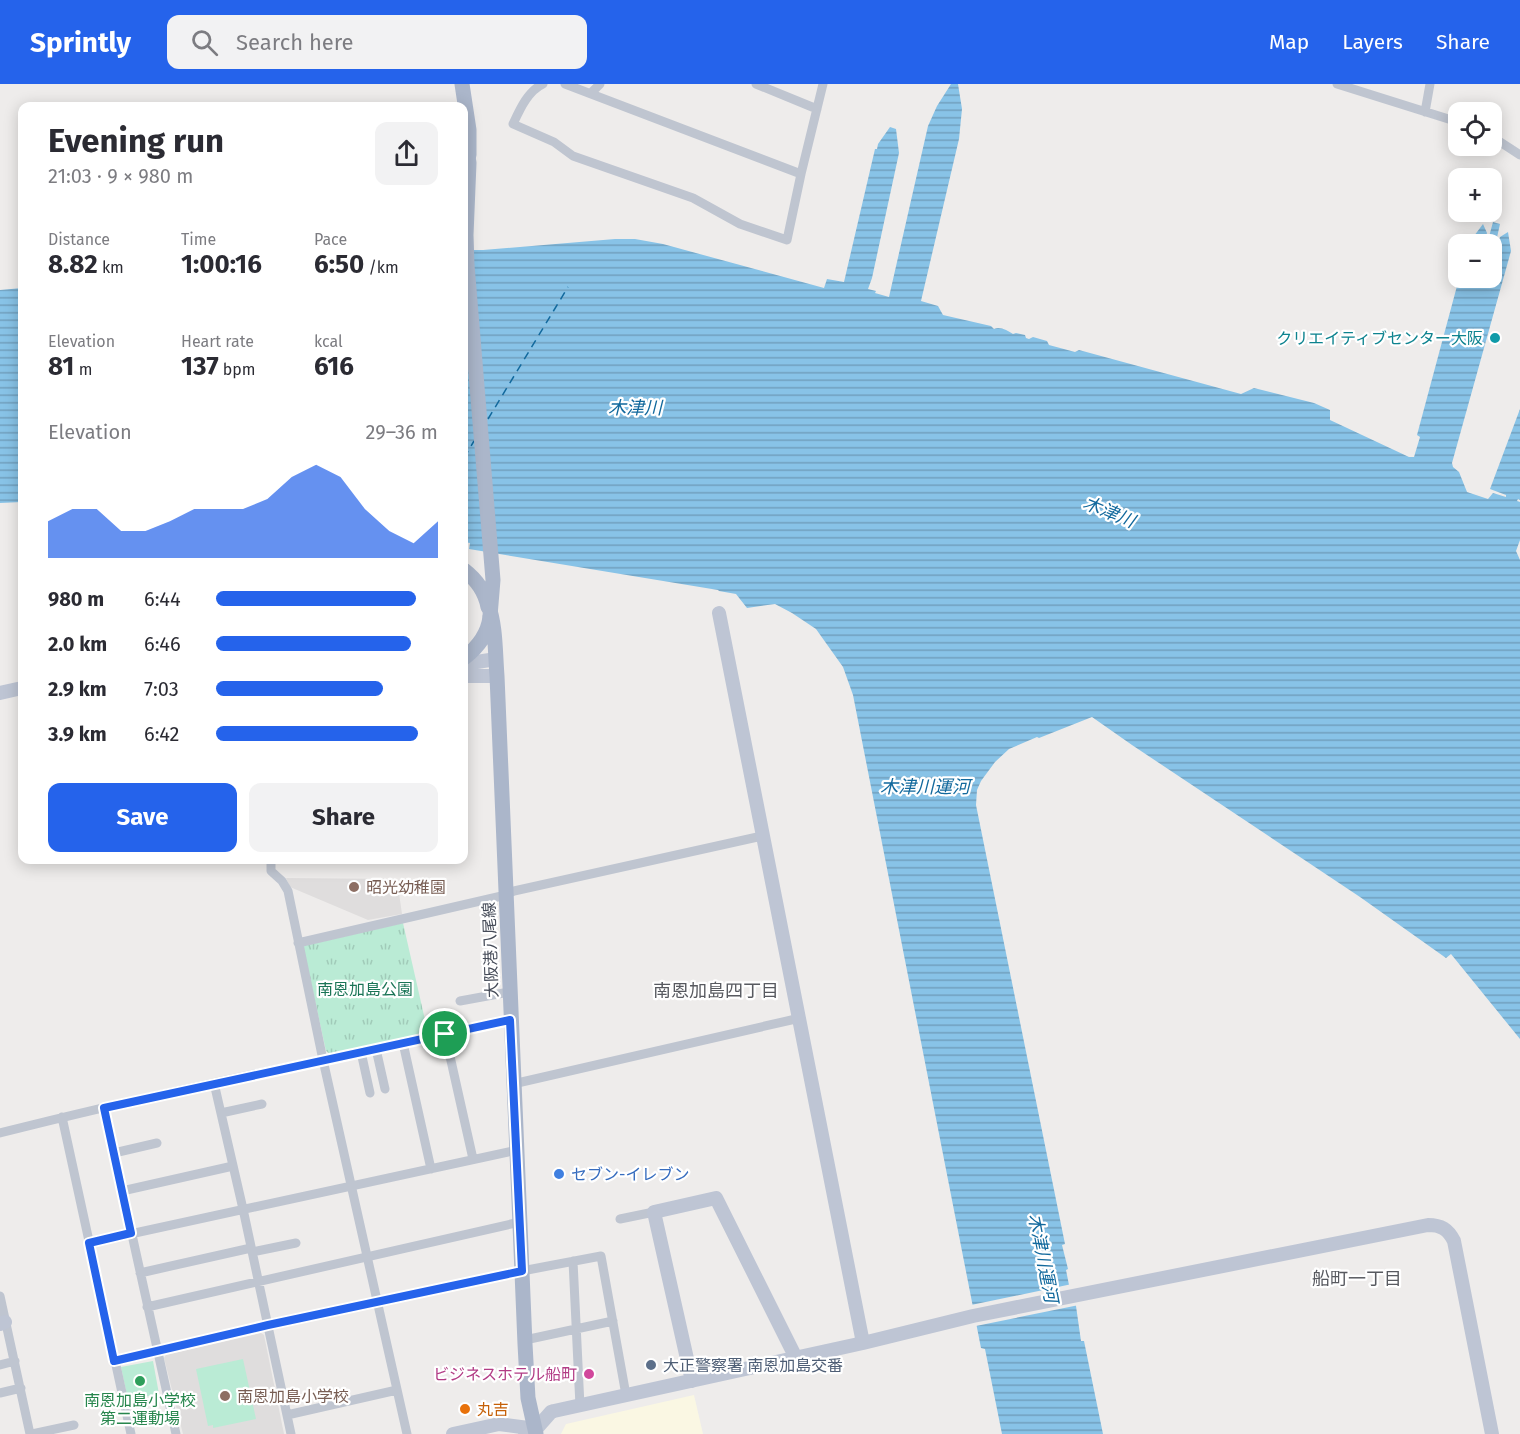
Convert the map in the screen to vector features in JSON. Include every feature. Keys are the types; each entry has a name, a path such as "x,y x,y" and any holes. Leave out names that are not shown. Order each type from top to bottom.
{"main road":[{"name":"大阪港八尾線","path":"462,84 465,102"},
{"name":"大阪港八尾線","path":"468,123 468,168"},
{"name":"大阪港八尾線","path":"468,154 470,163 468,199"},
{"name":"大阪港八尾線","path":"468,277 493,580 489,623 479,644 468,654"},
{"name":"大阪港八尾線","path":"468,574 481,587 489,616 488,626 479,643 468,654"},
{"name":"大阪港八尾線","path":"468,574 480,587 492,617 496,659 519,1222 528,1398 534,1433"}],"street":[{"path":"543,84 535,88 513,124 554,142 573,156 693,198 740,224 787,240 823,84"},
{"path":"565,84 801,174"},
{"path":"591,93 600,84"},
{"path":"756,84 817,109"},
{"path":"1336,84 1448,119"},
{"path":"1425,112 1430,84"},
{"path":"1502,143 1520,155"},
{"path":"718,613 863,1343"},
{"path":"468,663 496,659"},
{"path":"468,676 497,676"},
{"path":"0,693 18,689"},
{"path":"298,943 506,895 514,891 762,836"},
{"path":"271,864 271,871 282,881 288,891 322,1060 407,1434"},
{"path":"460,1001 509,992"},
{"path":"513,1084 800,1018"},
{"path":"0,1133 214,1083 510,1020"},
{"path":"445,1034 473,1160"},
{"path":"403,1043 431,1169"},
{"path":"376,1049 385,1089"},
{"path":"361,1052 370,1093"},
{"path":"214,1083 291,1434"},
{"path":"221,1113 262,1104"},
{"path":"104,1108 176,1434"},
{"path":"62,1117 131,1434"},
{"path":"114,1153 157,1143"},
{"path":"89,1243 517,1150"},
{"path":"122,1191 233,1166"},
{"path":"620,1219 717,1198 796,1358"},
{"path":"654,1212 692,1381"},
{"path":"147,1307 519,1222"},
{"path":"453,1434 499,1424 534,1433 550,1412 863,1343 973,1316 1437,1225 1451,1233 1454,1240 1492,1434"},
{"path":"140,1273 296,1243"},
{"path":"114,1361 268,1325 601,1256 626,1395"},
{"path":"573,1261 580,1406"},
{"path":"0,1296 3,1323 15,1361 31,1434 74,1425"},
{"path":"525,1340 613,1321"},
{"path":"0,1365 15,1361"},
{"path":"0,1393 21,1388"},
{"path":"287,1415 397,1390"}],"shaded area":[{"path":"286,878 397,879 402,914 368,920 290,887"},
{"name":"南恩加島小学校","path":"261,1333 264,1335 284,1434 183,1434 164,1358 166,1355"},
{"path":"694,1395 703,1434 561,1434 566,1424"}],"green space":[{"name":"南恩加島公園","path":"403,923 428,1033 330,1054 326,1051 303,946"},
{"path":"243,1359 256,1419 213,1428 213,1425 208,1426 196,1369"},
{"name":"南恩加島小学校 第二運動場","path":"153,1361 159,1394 128,1400 121,1367"}],"water":[{"path":"951,84 958,84 962,109 959,139 921,301 938,306 943,315 991,326 994,329 1001,328 1013,334 1025,335 1029,339 1033,337 1047,341 1049,345 1075,352 1079,350 1241,394 1254,388 1314,403 1330,410 1330,420 1409,457 1414,457 1420,437 1417,435 1456,288 1501,288 1452,463 1459,472 1467,492 1488,499 1493,493 1506,497 1490,489 1520,409 1520,500 1517,501 1520,502 1520,540 1516,551 1520,560 1520,1039 1451,954 1446,958 1360,897 1092,717 1009,749 995,762 977,790 976,805 1065,1244 1062,1245 1068,1269 1066,1270 1076,1306 1081,1341 1084,1341 1103,1434 1002,1434 985,1349 981,1348 853,695 843,667 816,629 775,604 747,608 736,594 469,549 470,543 468,543 468,250 635,239 663,244 824,288 827,279 844,282 875,149 890,127 896,129 899,153 868,289 889,297 928,126"},
{"path":"1493,222 1500,224 1498,234 1490,234"},
{"path":"1483,224 1487,234 1476,234"},
{"path":"1508,232 1511,251 1502,283 1502,236"},
{"path":"18,288 18,502 0,503 0,290"}],"pier":[{"path":"1072,1284 1079,1305 976,1326 971,1305"}],"ferry route":[{"path":"488,419 568,287"},
{"path":"468,451 474,441"}],"place":[{"name":"クリエイティブセンター大阪","path":"1495,338"},
{"name":"昭光幼稚園","path":"354,887"},
{"name":"セブン-イレブン","path":"559,1174"},
{"name":"大正警察署 南恩加島交番","path":"651,1365"},
{"name":"ビジネスホテル船町","path":"589,1374"},
{"name":"南恩加島小学校 第二運動場","path":"140,1381"},
{"name":"南恩加島小学校","path":"225,1396"},
{"name":"丸吉","path":"465,1409"}],"district":[{"name":"南恩加島四丁目","path":"716,991"},
{"name":"船町一丁目","path":"1357,1279"}],"route":[{"path":"510,1020 522,1271 268,1325 114,1361 89,1243 131,1233 104,1108 445,1034 510,1020"}],"water label":[{"name":"木津川","path":"635,408"},
{"name":"木津川","path":"1109,512"},
{"name":"木津川運河","path":"925,787"},
{"name":"木津川運河","path":"1043,1258"}]}
